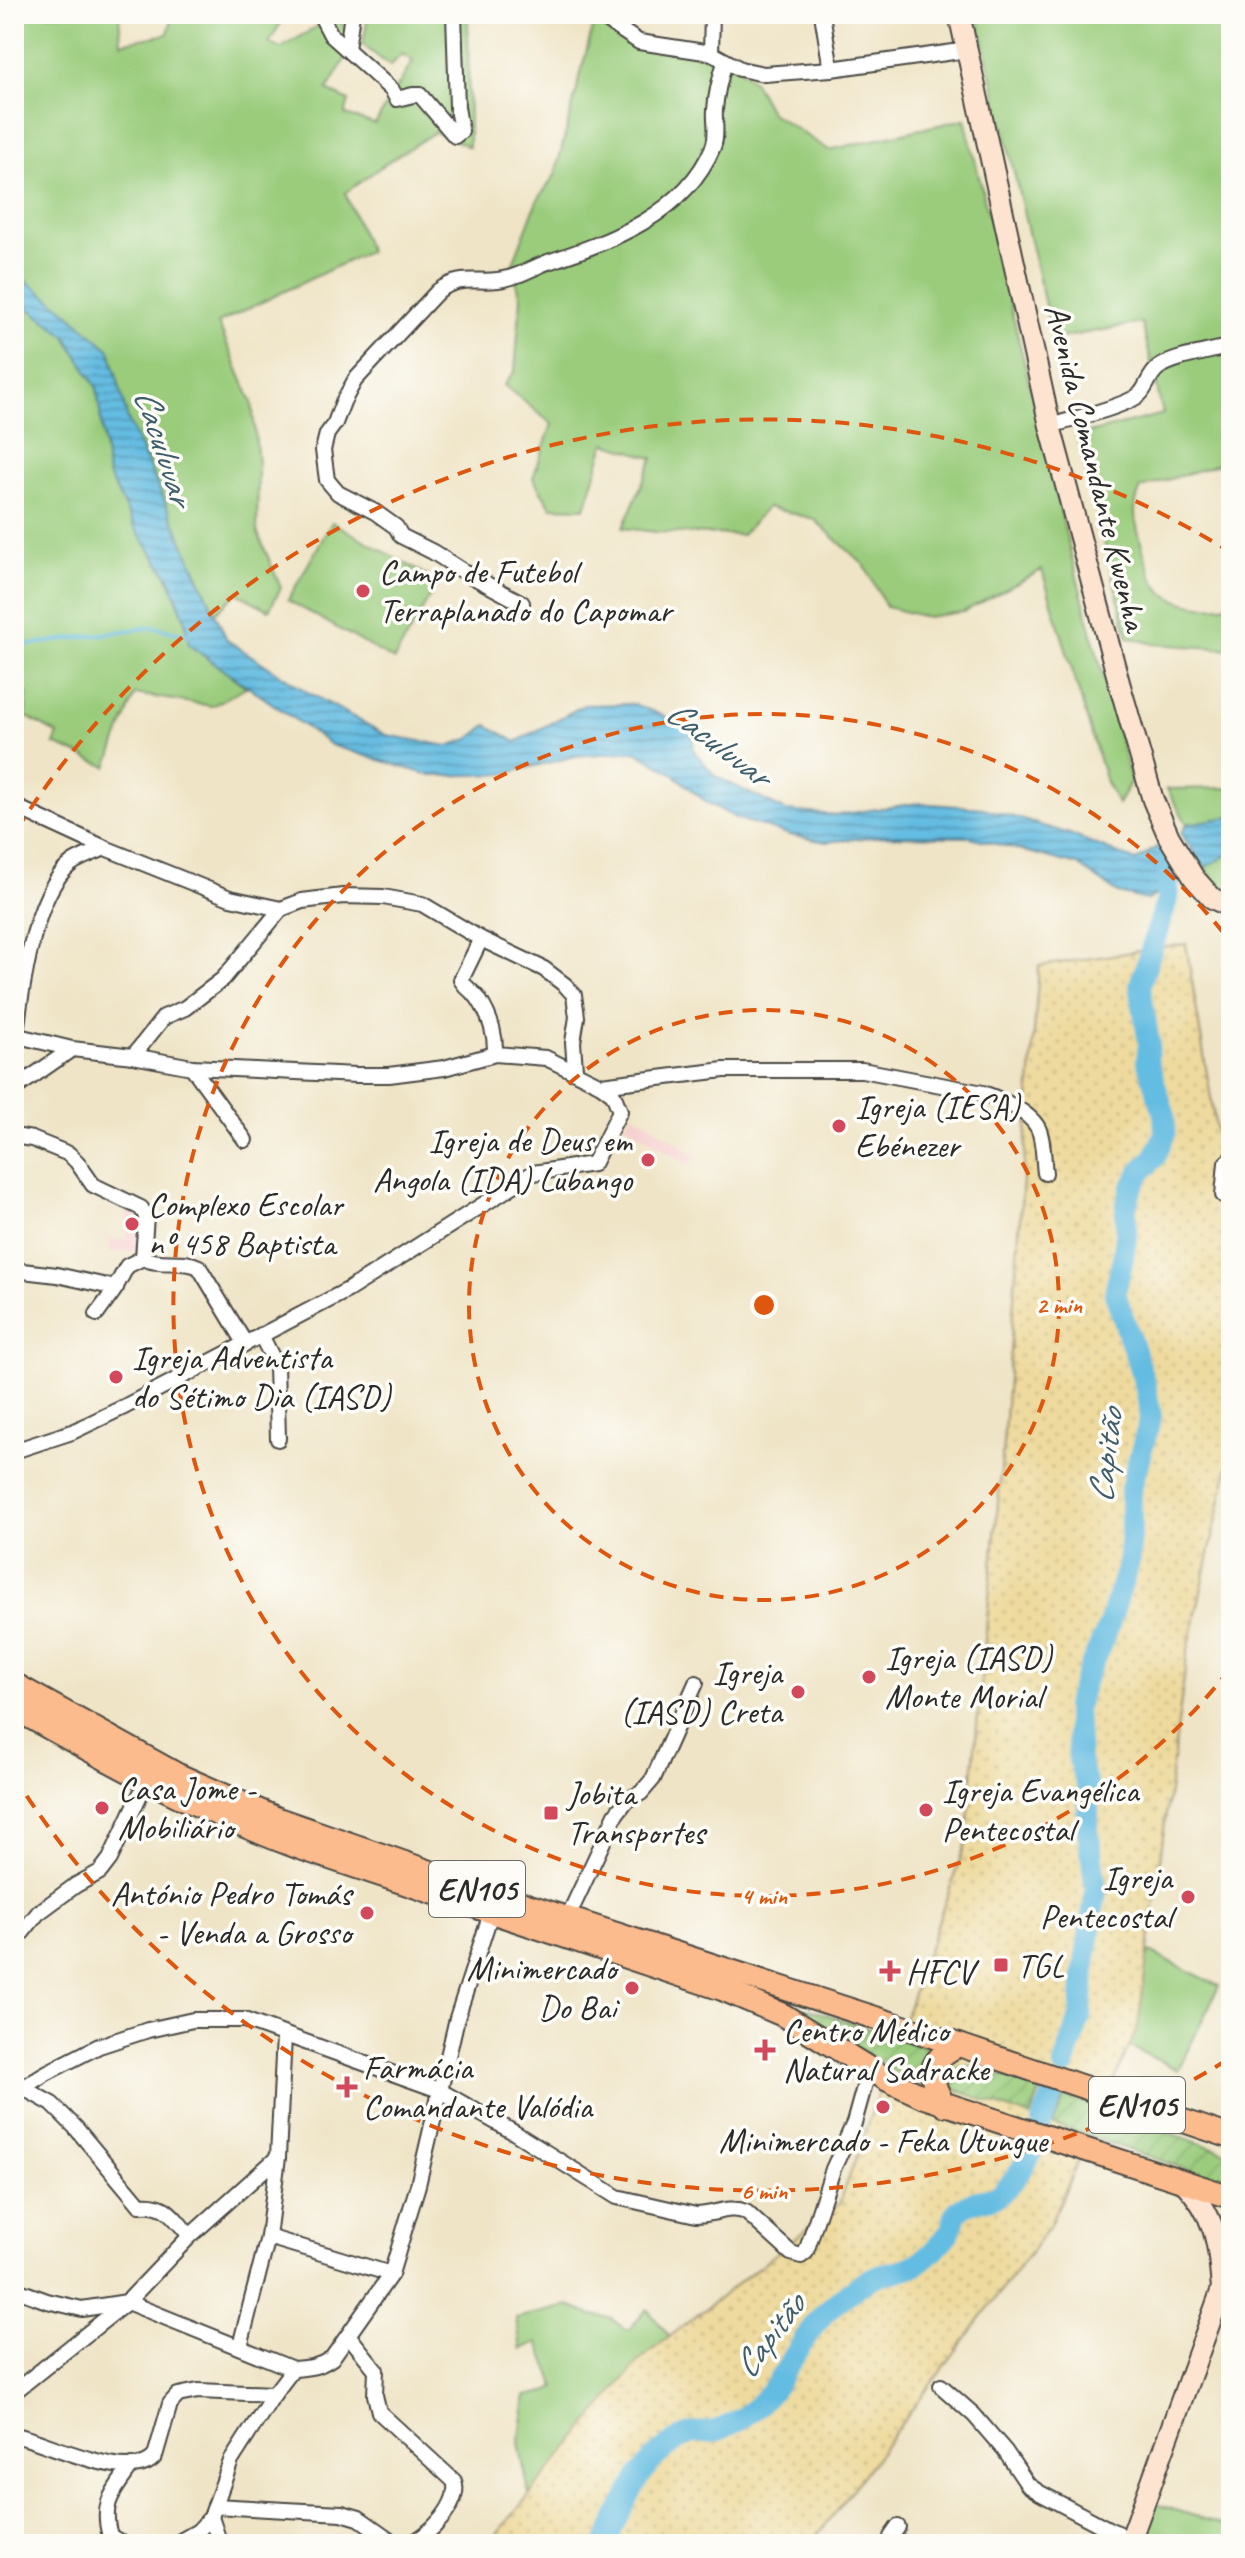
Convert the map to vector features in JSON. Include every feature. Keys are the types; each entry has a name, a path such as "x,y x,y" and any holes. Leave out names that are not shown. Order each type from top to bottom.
{"main road":[{"name":"Avenida Comandante Kwenha","path":"959,14 1050,426 1153,800 1169,837 1194,878 1212,898 1231,907"},
{"name":"EN105","path":"14,1684 127,1748 234,1801 331,1839 1231,2137"},
{"name":"EN105","path":"14,1708 146,1782 269,1836 754,2001 812,2031 869,2069 944,2105 1231,2197"},
{"path":"944,2105 933,2082 932,2069 936,2059 959,2045"},
{"path":"1124,2538 1227,2285 1212,2220 1183,2181"}],"street":[{"path":"320,14 331,35 392,90 397,99 420,95 457,136 461,131 457,107 454,14"},
{"path":"347,49 352,14"},
{"path":"597,14 639,42 711,53 740,69 764,74 831,69 968,50"},
{"path":"711,53 712,14"},
{"path":"822,14 831,69"},
{"path":"522,603 401,536 396,527 375,512 338,493 327,480 323,450 327,434 361,371 448,284 461,279 499,281 581,252 631,230 683,192 715,143 716,96 725,62"},
{"path":"1050,426 1122,403 1140,394 1157,369 1174,361 1231,346"},
{"path":"14,806 105,848 230,898 281,909"},
{"path":"14,1451 72,1432 122,1408 348,1290 533,1173 593,1164 620,1111 613,1094 601,1085 546,1058 495,1054 444,1068 389,1075 192,1067 15,1041 27,969 42,907 58,878 71,864 105,848"},
{"path":"133,1056 164,1017 185,1008 223,979 281,909 302,901 343,896 383,897 422,904 481,939 544,969 565,985 574,995 577,1017 573,1042 575,1070"},
{"path":"481,939 461,980 467,991 477,995 491,1022 495,1054"},
{"path":"14,1089 72,1049"},
{"path":"192,1067 245,1140"},
{"path":"601,1085 724,1070 862,1070 983,1093 1034,1123 1040,1136 1045,1173"},
{"path":"14,1136 32,1139 69,1154 93,1185 141,1208 146,1216 143,1258"},
{"path":"1223,1195 1226,1163 1231,1159"},
{"path":"143,1258 152,1262 189,1263 199,1267 245,1343"},
{"path":"97,1314 127,1266 143,1258"},
{"path":"14,1270 57,1275 116,1288"},
{"path":"261,1335 276,1365 278,1439"},
{"path":"567,1919 616,1814 627,1800 641,1793 653,1779 696,1683"},
{"path":"14,1943 38,1913 100,1872 110,1859 146,1782"},
{"path":"14,2289 82,2309 127,2302 293,2369 321,2365 332,2358 391,2274 418,2185 457,2018 492,1910"},
{"path":"17,2088 99,2046 148,2030 193,2020 244,2020 439,2090 617,2197 696,2215 736,2208 746,2212 791,2253 801,2256 806,2252 833,2169 850,2133 869,2069"},
{"path":"240,2346 268,2237 278,2157 284,2036"},
{"path":"17,2088 52,2104 140,2205 164,2207 190,2236"},
{"path":"14,2392 127,2302 190,2236 278,2157"},
{"path":"268,2237 391,2274"},
{"path":"349,2336 376,2370 375,2395 379,2412 454,2481 457,2490 442,2518 409,2544"},
{"path":"175,2544 198,2531 213,2512 231,2461 293,2369"},
{"path":"941,2386 974,2415 1005,2451 1028,2485 1124,2538"},
{"path":"14,2435 100,2462 132,2465 151,2461 155,2456 170,2404 178,2395 198,2391 274,2394"},
{"path":"123,2544 110,2536 105,2520 108,2499 132,2465"},
{"path":"213,2512 220,2544"},
{"path":"213,2512 342,2513 359,2518 396,2544"},
{"path":"891,2544 891,2537 898,2527"},
{"path":"1095,2544 1124,2538"}],"shaded area":[{"path":"633,1113 697,1156 689,1165 626,1125"},
{"name":"Complexo Escolar nº 458 Baptista","path":"135,1206 140,1250 110,1253 109,1240 128,1239 126,1208"}],"green space":[{"path":"14,14 119,14 121,43 168,34 173,14 286,14 269,43 281,48 335,16 356,40 327,90 349,101 345,115 375,124 413,61 402,54 390,66 363,45 368,14 468,14 469,147 435,132 389,161 345,193 369,251 218,323 252,402 258,464 257,531 281,588 269,610 237,593 215,613 128,420 110,350 14,272"},
{"path":"596,14 625,34 711,53 740,69 754,82 771,113 829,150 965,119 1070,551 1131,781 1118,804 1106,782 1042,570 963,612 926,617 886,607 865,566 814,519 767,507 742,535 623,528 653,458 605,443 585,508 551,507 533,478 552,424 504,385 515,371 521,298 512,266 537,201 555,175"},
{"path":"977,14 1231,14 1231,460 1141,488 1135,515 1149,569 1162,591 1190,604 1231,604 1231,649 1154,644 1128,637 1077,436 1163,414 1142,323 1053,339"},
{"path":"14,297 66,336 97,388 108,475 138,533 167,575 185,619 189,645 246,687 212,706 135,694 107,767 54,744 58,734 25,716 27,693 14,689"},
{"name":"Campo de Futebol Terraplanado do Capomar","path":"332,522 438,582 394,660 288,600"},
{"path":"1231,788 1231,817 1187,824 1167,789"},
{"path":"1231,853 1231,893 1204,868"},
{"path":"1150,1952 1219,1986 1178,2070 1109,2036"},
{"path":"752,1990 928,2048 920,2067 921,2087 825,2027"},
{"path":"960,2065 1041,2089 1030,2117 954,2089 945,2078 948,2069"},
{"path":"1065,2097 1231,2154 1231,2184 1053,2124"},
{"path":"569,2306 610,2318 628,2331 647,2309 687,2357 530,2498 519,2443 526,2396 556,2387 538,2342 521,2349 516,2318"},
{"path":"1156,2504 1231,2527 1231,2544 1141,2544"}],"sand":[{"path":"1186,944 1231,1222 1231,1454 1187,1655 1138,2027 1049,2227 811,2544 489,2544 640,2360 840,2203 966,1842 1001,1471 1039,966"}],"water":[{"path":"14,272 61,307 110,350 128,420 227,640 309,693 386,735 448,746 469,739 487,725 516,742 584,705 634,704 694,728 693,750 715,776 786,811 837,815 918,803 983,808 1070,834 1136,861 1160,845 1177,874 1175,885 1147,900 1118,893 1078,865 970,837 885,836 826,842 790,835 736,818 706,802 672,773 636,751 576,756 503,774 432,776 331,745 189,645 185,619 168,575 138,533 108,475 97,388 66,336 14,297"},
{"path":"1231,817 1231,853 1204,868 1181,833 1187,824"}],"waterway":[{"path":"14,647 152,627 189,635"},
{"name":"Capitão","path":"1064,2066 1081,2014 1096,1890 1088,1829 1088,1788 1079,1761 1076,1707 1108,1628 1128,1565 1131,1488 1151,1416 1145,1384 1115,1293 1123,1258 1126,1207 1131,1190 1140,1173 1155,1157 1165,1133 1164,1113 1147,1060 1149,1044 1140,985 1168,897 1168,862"},
{"name":"Capitão","path":"1042,2121 1054,2093"},
{"name":"Capitão","path":"605,2544 628,2496 658,2455 688,2435 718,2430 754,2409 777,2383 815,2324 827,2311 867,2280 907,2269 921,2261 948,2234 958,2211 969,2203 1000,2194 1033,2151"}],"place":[{"name":"Campo de Futebol Terraplanado do Capomar","path":"363,591"},
{"name":"Igreja (IESA) Ebénezer","path":"839,1126"},
{"name":"Igreja de Deus em Angola (IDA) Lubango","path":"648,1160"},
{"name":"Complexo Escolar nº 458 Baptista","path":"132,1224"},
{"name":"Igreja Adventista do Sétimo Dia (IASD)","path":"116,1377"},
{"name":"Igreja (IASD) Monte Morial","path":"869,1677"},
{"name":"Igreja (IASD) Creta","path":"798,1692"},
{"name":"Casa Jome - Mobiliário","path":"102,1808"},
{"name":"Igreja Evangélica Pentecostal","path":"926,1810"},
{"name":"Jobita Transportes","path":"551,1813"},
{"name":"Igreja Pentecostal","path":"1188,1897"},
{"name":"António Pedro Tomás - Venda a Grosso","path":"367,1913"},
{"name":"TGL","path":"1001,1965"},
{"name":"HFCV","path":"890,1971"},
{"name":"Minimercado Do Bai","path":"632,1988"},
{"name":"Centro Médico Natural Sadracke","path":"765,2050"},
{"name":"Farmácia Comandante Valódia","path":"347,2087"},
{"name":"Minimercado - Feka Utungue","path":"883,2107"}],"water label":[{"name":"Caculuvar","path":"165,446"},
{"name":"Caculuvar","path":"719,742"}]}
